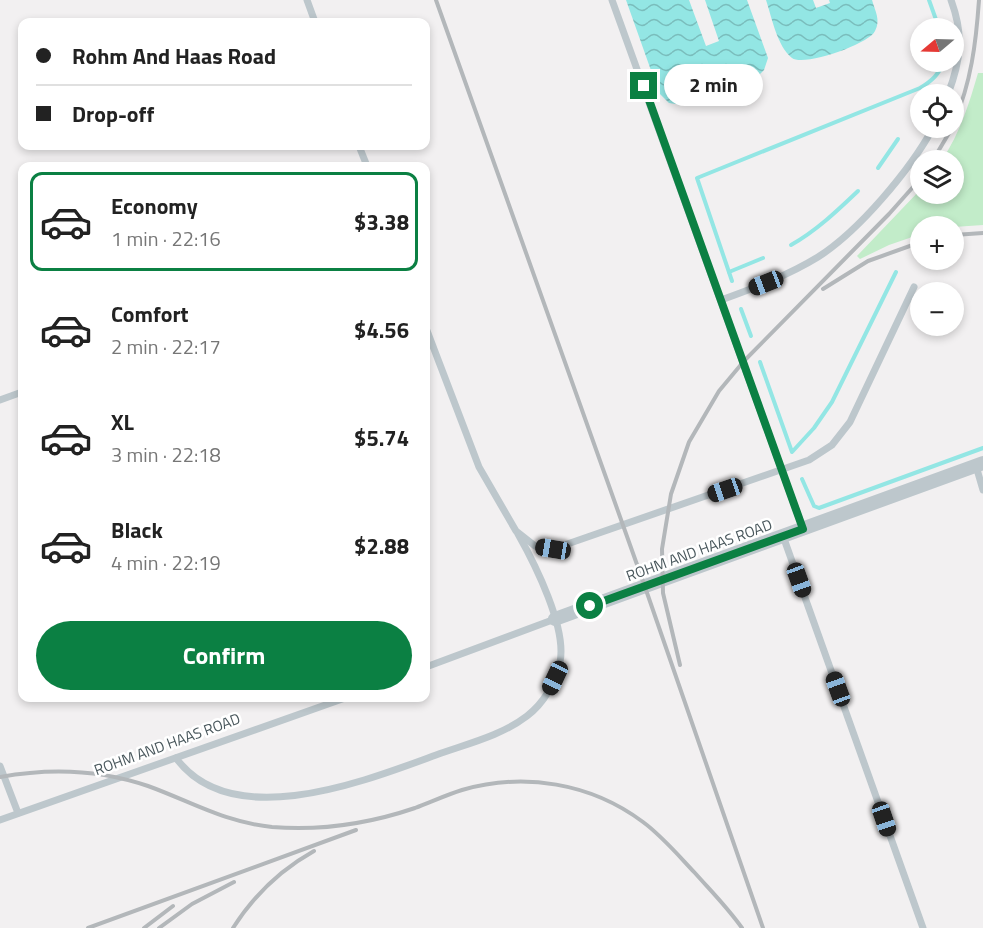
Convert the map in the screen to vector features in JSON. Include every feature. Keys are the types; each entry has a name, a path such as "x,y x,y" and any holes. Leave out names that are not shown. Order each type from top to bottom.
{"street":[{"name":"ROHM AND HAAS ROAD","path":"555,619 980,464"}],"lane":[{"path":"307,0 314,18"},
{"path":"612,0 803,529"},
{"path":"951,0 959,26 960,39 952,84"},
{"path":"721,300 790,272 834,246 848,234 910,165 927,138"},
{"path":"516,531 535,546 553,549 820,455 850,422 910,295"},
{"path":"176,758 185,771 199,782 216,789 260,797 290,796 339,789 488,736 528,715 549,691 558,670 561,649 560,634 555,619 535,563 479,467 430,338"},
{"path":"0,400 18,393"},
{"path":"980,464 983,490"},
{"path":"783,536 923,928"},
{"name":"ROHM AND HAAS ROAD","path":"430,666 555,619"},
{"name":"ROHM AND HAAS ROAD","path":"0,820 334,702"},
{"path":"0,766 18,813"}],"green space":[{"path":"978,73 983,73 983,225 964,226 964,216 910,216 910,238 860,259 857,256 910,201 910,204 964,204 964,150 948,150 954,138 964,138 964,115"}],"water":[{"path":"626,0 689,0 706,46 719,41 705,0 747,0 768,58 764,70 755,79 682,105 669,103 659,93"},
{"path":"766,0 813,0 816,8 830,3 829,0 872,0 877,16 877,27 870,36 849,48 822,57 799,60 792,58 782,46"}],"waterway":[{"path":"929,0 935,18"},
{"path":"732,281 697,178 920,88 939,72"},
{"path":"878,168 898,139"},
{"path":"791,245 818,227 858,191"},
{"path":"729,272 763,258"},
{"path":"760,362 792,452 814,428 832,402 896,272"},
{"path":"741,309 751,336"},
{"path":"802,479 814,506 819,508 983,448"}],"railway":[{"path":"436,0 645,587 763,928"},
{"path":"964,96 972,62 979,0"},
{"path":"939,150 946,138"},
{"path":"680,665 663,593 662,549 671,494 689,442 719,391 744,361 910,190"},
{"path":"964,234 983,233"},
{"path":"823,289 868,261 910,246"},
{"path":"0,777 37,772 75,772 112,777 148,786 239,821 291,828 327,827 362,822 415,808 462,790 485,785 509,782 556,785 602,798 643,822 676,853 742,928"},
{"path":"88,928 356,830"},
{"path":"233,928 269,884 290,866 314,851"},
{"path":"159,928 192,904 234,882"},
{"path":"144,928 173,906"}],"route":[{"path":"590,606 803,529 644,86"}]}
